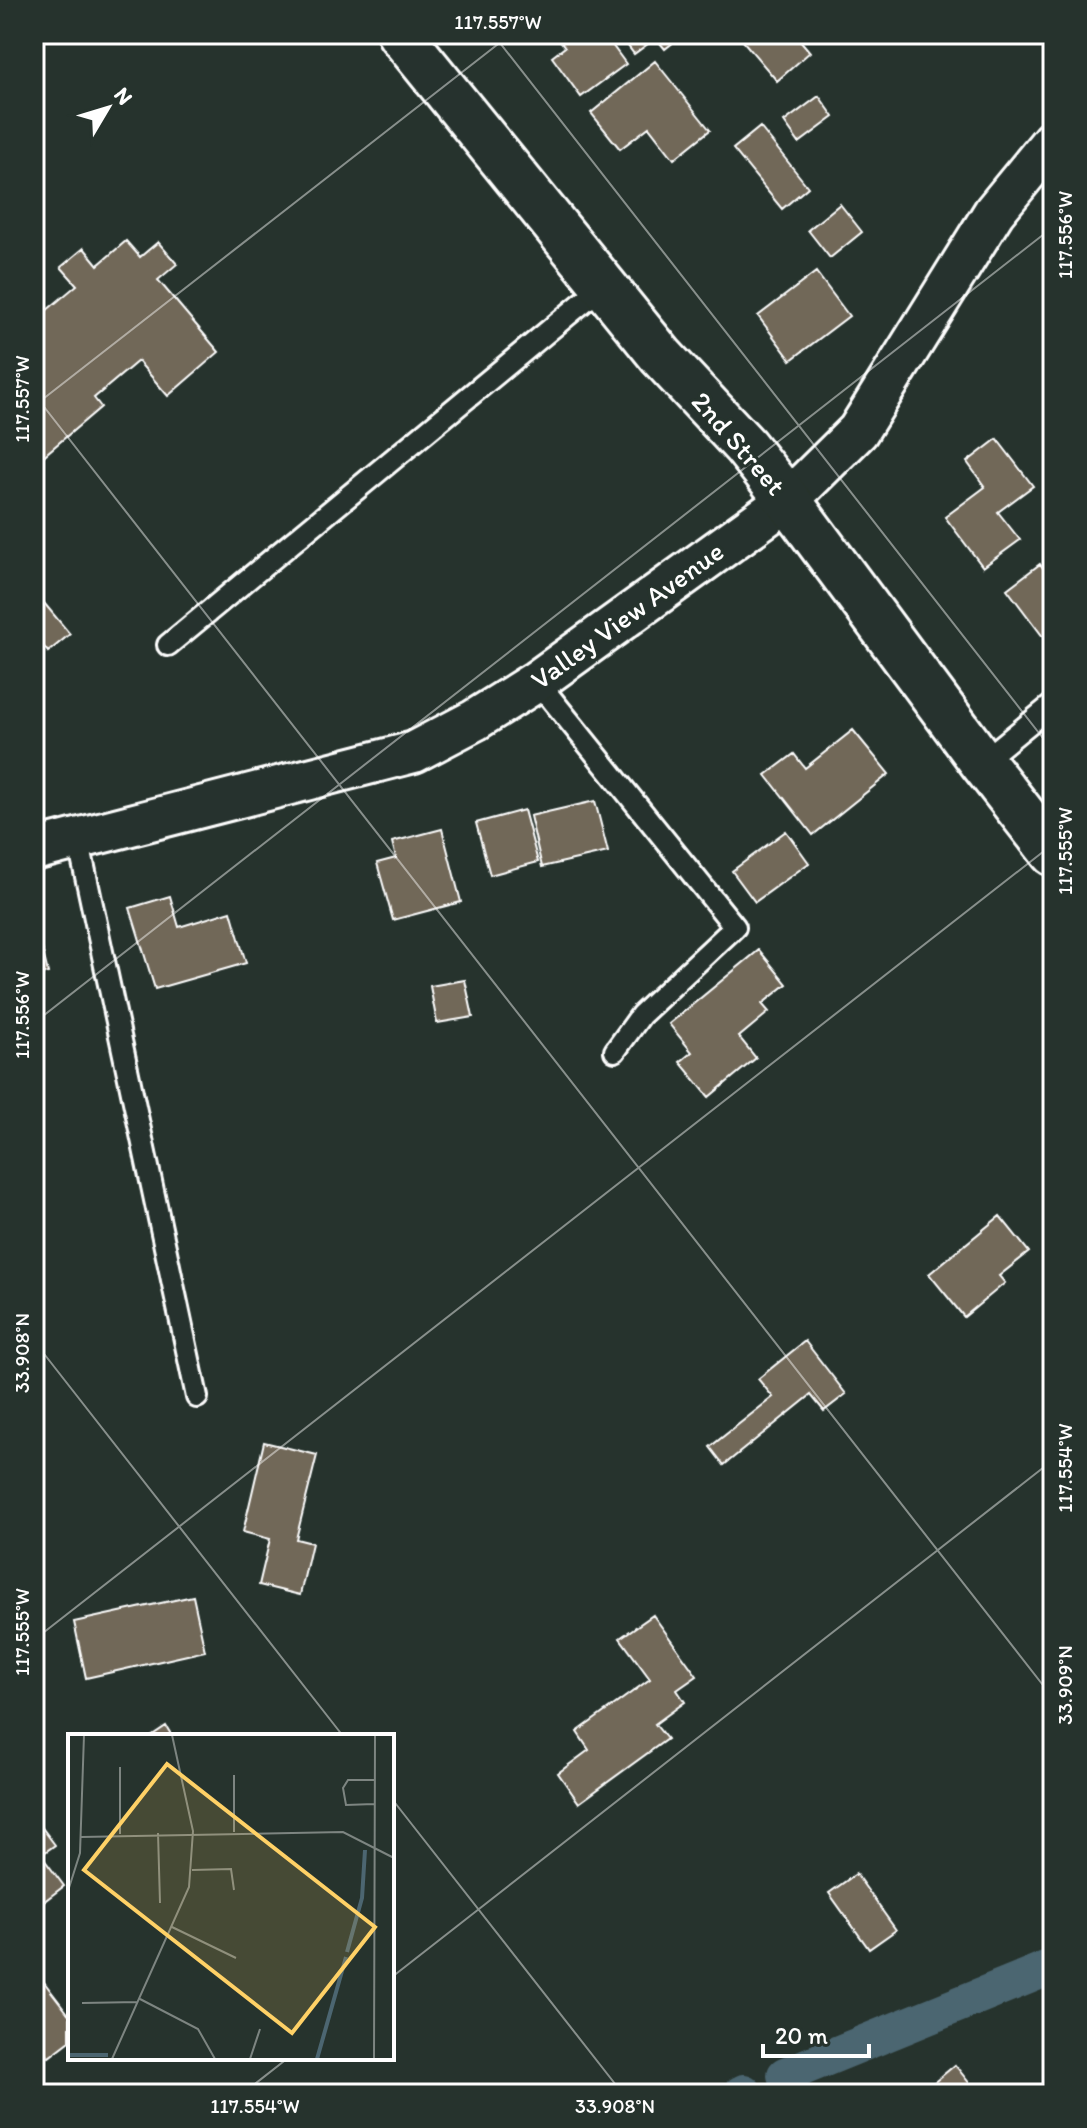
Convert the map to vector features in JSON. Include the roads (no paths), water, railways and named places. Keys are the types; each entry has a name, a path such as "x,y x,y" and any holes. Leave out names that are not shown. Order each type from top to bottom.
{"street":[{"name":"2nd Street","path":"411,38 661,356 745,446 788,500 1053,853"},
{"name":"Valley View Avenue","path":"34,850 414,752 475,720 537,681 788,500 858,431 994,212 1053,140"}],"lane":[{"path":"168,645 604,285"},
{"path":"537,681 735,927 641,1015 615,1051"},
{"path":"982,762 1053,704"},
{"path":"78,839 197,1397"}],"waterway":[{"path":"785,2075 1053,1966"},
{"path":"740,2094 744,2092"}]}
